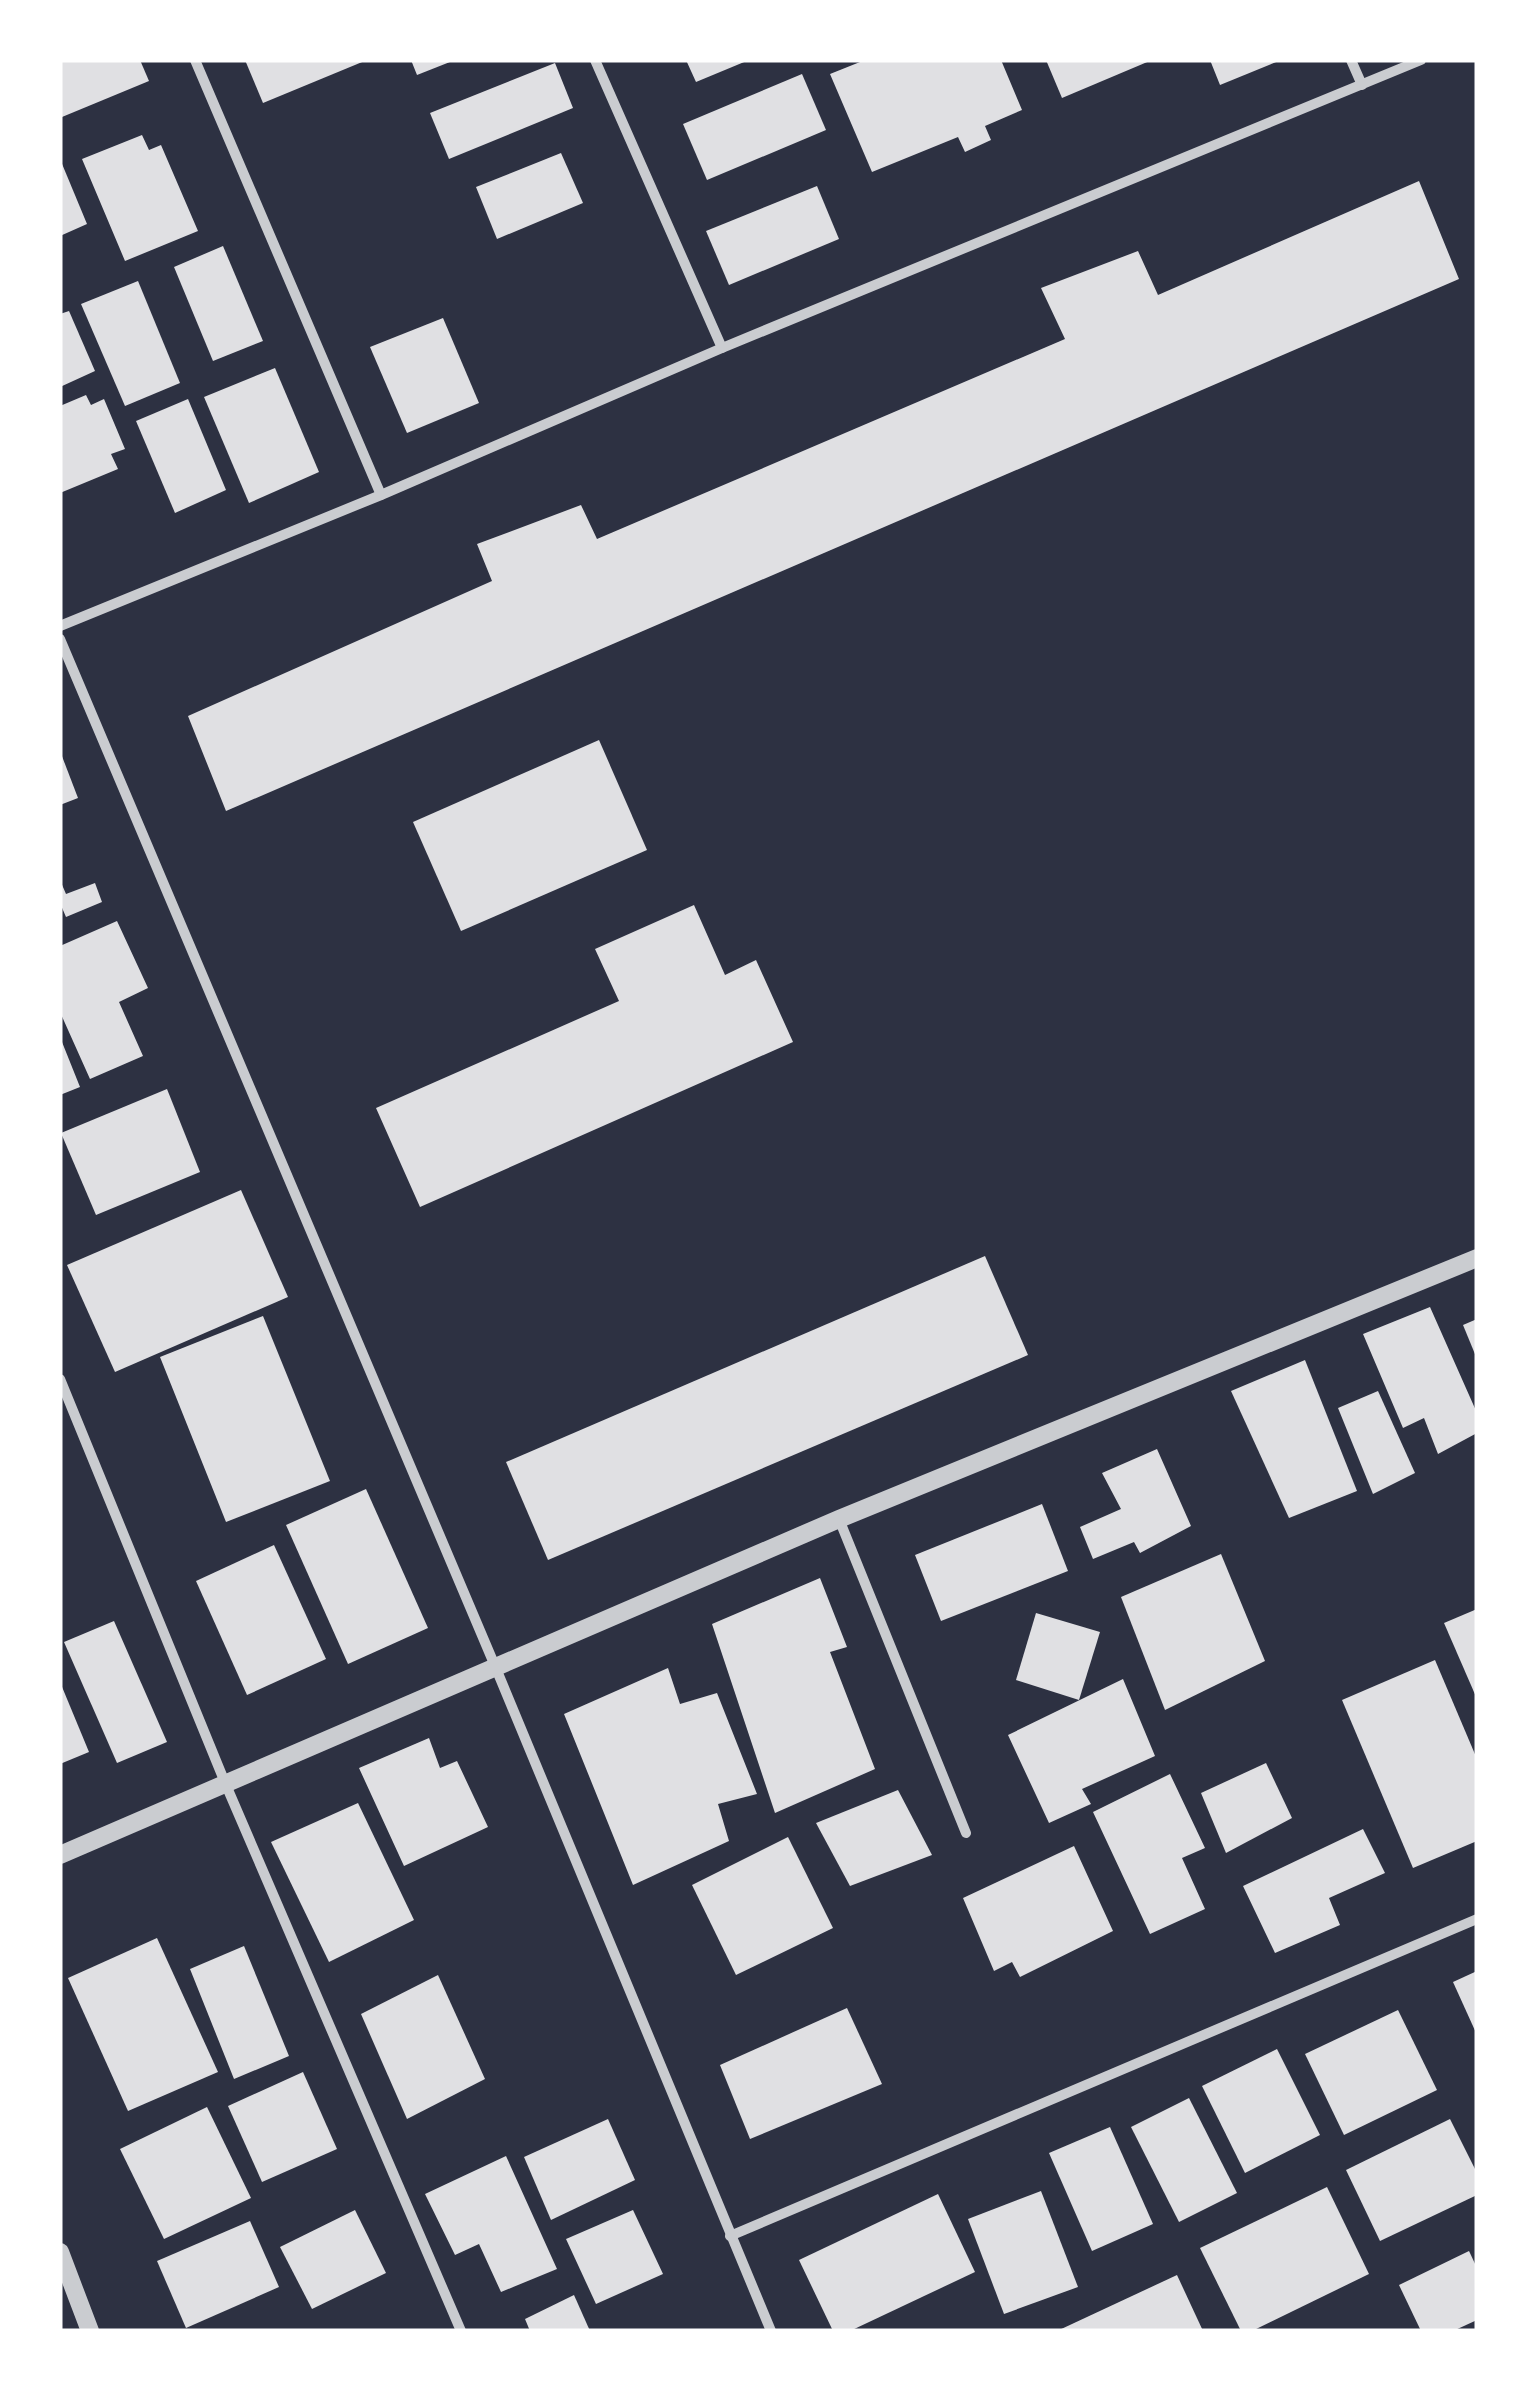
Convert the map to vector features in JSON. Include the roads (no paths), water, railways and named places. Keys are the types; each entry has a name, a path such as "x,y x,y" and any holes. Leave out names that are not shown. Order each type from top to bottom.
{"street":[{"path":"196,60 381,495"},
{"path":"595,60 722,348"},
{"path":"1352,60 1362,85"},
{"path":"60,626 1422,60"},
{"path":"60,639 772,2331"},
{"path":"60,1855 839,1519 1477,1258"},
{"path":"60,1380 226,1785 460,2331"},
{"path":"839,1519 966,1833"},
{"path":"730,2236 1477,1919"},
{"path":"60,2252 90,2331"}]}
